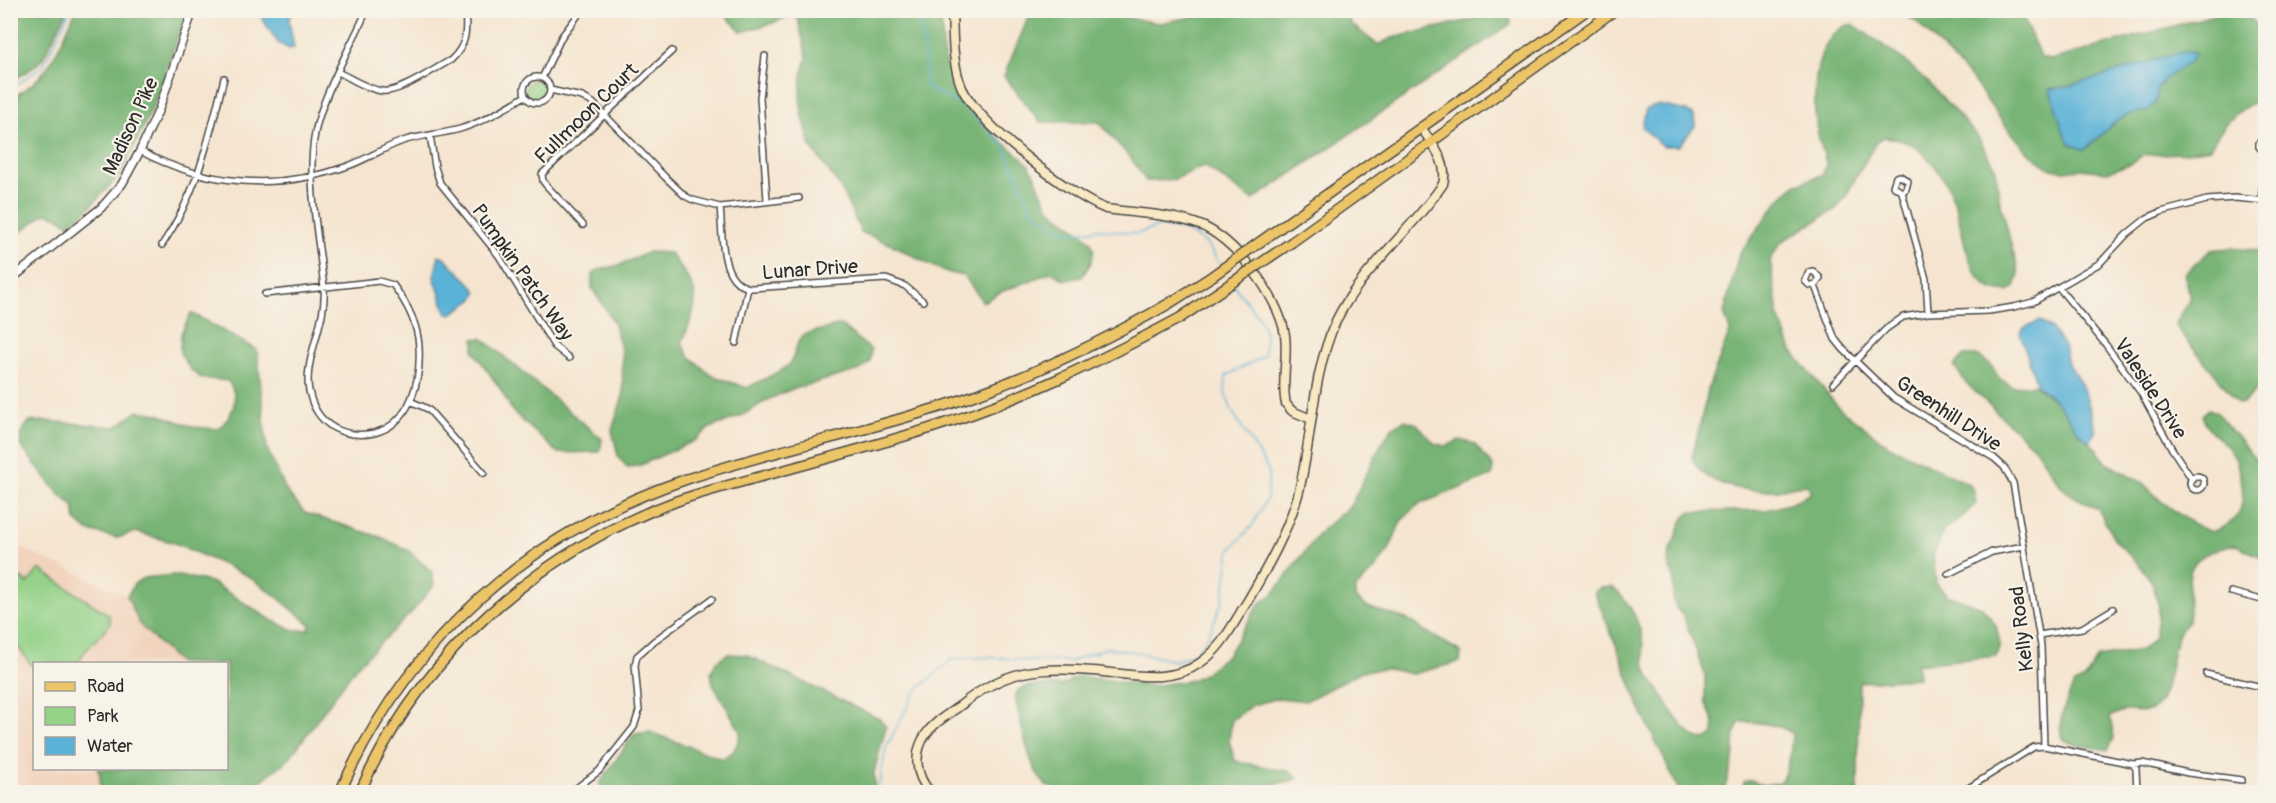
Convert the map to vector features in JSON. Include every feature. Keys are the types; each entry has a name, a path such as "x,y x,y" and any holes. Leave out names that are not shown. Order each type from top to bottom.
{"main road":[{"path":"952,10 956,63 963,89 981,116 1008,141 1093,204 1106,209 1197,224 1213,232 1236,249 1269,296 1285,334 1286,404 1292,411 1311,419"},
{"path":"340,792 383,710 400,685 435,643 500,580 576,527 638,498 687,479 912,416 1011,381 1098,342 1170,303 1221,270 1587,10"},
{"path":"360,792 380,751 400,718 440,664 491,611 516,590 585,543 609,530 678,501 930,428 1018,398 1104,358 1180,318 1292,242 1615,10"},
{"path":"930,792 919,776 917,763 918,748 924,736 939,721 995,681 1024,673 1063,669 1134,676 1165,676 1191,669 1212,654 1225,639 1261,578 1288,524 1298,494 1323,357 1337,321 1347,302 1443,184 1445,175 1443,162 1421,127"}],"street":[{"name":"Madison Pike","path":"10,280 106,202 122,184 140,151 169,83 193,10"},
{"path":"265,294 324,288 379,281 393,285 412,317 419,345 418,375 410,401 396,422 379,432 368,434 358,435 341,431 331,426 317,412 311,402 308,383 324,310 324,288 312,177 314,140 319,116 367,10"},
{"path":"338,72 373,89 385,92 396,90 456,55 466,36 465,10"},
{"path":"542,78 562,36 582,10"},
{"name":"Fullmoon Court","path":"583,225 546,185 542,174 672,51"},
{"path":"765,56 760,98 767,200"},
{"path":"162,245 182,213 198,175 224,78"},
{"path":"542,78 548,83 550,90 547,98 540,103 531,102 525,96 524,89 527,81 542,78"},
{"path":"550,90 582,97 593,103 685,196 701,203 720,207 799,198"},
{"path":"140,151 198,175 220,180 278,182 312,177 351,165 403,141 460,129 491,116 525,96"},
{"name":"Pumpkin Patch Way","path":"430,135 440,183 499,256 554,346 569,358"},
{"path":"1833,384 1896,321 1909,315 1989,311 2014,308 2033,302 2100,263 2127,234 2147,218 2207,200 2235,198 2263,201 2265,155 2259,143 2265,139"},
{"path":"1902,192 1926,279 1928,313"},
{"name":"Lunar Drive","path":"720,207 726,267 737,283 747,288 886,279 905,286 923,301"},
{"name":"Greenhill Drive","path":"1815,286 1835,339 1855,361 1899,402 1999,462 2013,483 2019,510"},
{"path":"736,344 747,288"},
{"name":"Valeside Drive","path":"2059,288 2106,345 2141,393 2172,449 2192,478"},
{"path":"410,401 430,411 484,473"},
{"name":"Kelly Road","path":"2019,510 2039,635 2044,746"},
{"path":"1948,574 1992,552 2024,546"},
{"path":"2231,592 2265,601"},
{"path":"571,792 599,771 633,727 639,711 634,665 637,656 712,599"},
{"path":"2039,635 2082,628 2113,609"},
{"path":"2206,674 2265,688"},
{"path":"1962,792 2034,747 2044,746 2133,764 2142,763 2205,776 2242,780"},
{"path":"2133,764 2136,769 2137,792"}],"shaded area":[{"path":"11,543 252,653 228,663 33,662 33,770 120,770 96,792 11,792"}],"green space":[{"path":"11,10 67,11 43,58 11,82"},
{"path":"76,10 187,11 154,105 120,175 85,212 68,224 46,213 16,235 11,236 11,98 35,82 44,72 58,50"},
{"path":"721,11 942,11 943,49 952,80 960,94 981,122 1030,167 1054,213 1080,231 1090,242 1093,256 1082,277 1065,280 1051,272 1001,292 983,302 964,276 940,269 861,232 840,187 811,147 800,98 807,57 798,20 792,15 742,32"},
{"path":"1031,11 1089,11 1159,23 1224,11 1345,11 1351,24 1378,45 1392,38 1509,11 1511,24 1253,200 1204,166 1173,180 1146,181 1133,161 1099,122 1040,122 1004,76"},
{"path":"1901,11 2020,11 2041,58 2051,60 2228,11 2240,12 2265,31 2265,98 2256,101 2233,117 2220,131 2210,148 2180,153 2143,155 2132,163 2108,172 2051,169 2030,154 2003,123 1972,79 1917,22"},
{"path":"1853,24 1904,60 1932,86 1978,137 1996,170 1999,197 2019,275 2015,287 2008,292 1992,289 1982,281 1970,262 1953,198 1940,173 1917,148 1901,140 1882,137 1875,144 1836,209 1781,242 1770,260 1778,314 1792,351 1838,407 1889,446 1969,484 1974,491 1976,503 1963,517 1944,529 1933,556 1936,583 1947,595 1982,607 1996,625 2000,644 1996,656 1917,664 1919,678 1859,682 1858,792 1742,792 1744,782 1751,780 1763,785 1779,783 1788,766 1792,734 1776,726 1740,722 1736,731 1733,759 1724,792 1680,792 1640,709 1594,592 1600,588 1612,587 1628,604 1641,632 1645,664 1651,679 1685,729 1698,738 1706,740 1713,734 1714,722 1705,701 1705,675 1684,617 1676,608 1673,597 1674,577 1668,564 1670,551 1683,520 1689,512 1767,510 1792,503 1810,494 1809,486 1805,485 1777,490 1741,489 1729,486 1707,476 1692,458 1709,386 1730,331 1724,313 1739,254 1780,199 1795,185 1822,175 1827,165 1816,124 1817,73 1824,48 1831,37 1841,28"},
{"path":"536,80 543,83 546,90 543,97 536,100 529,97 526,90 529,83"},
{"path":"2230,248 2254,250 2265,255 2265,381 2244,402 2239,404 2175,325 2187,306 2189,296 2184,274 2211,250"},
{"path":"649,252 670,253 688,278 695,295 695,304 682,343 689,356 711,375 747,388 791,363 799,340 805,334 841,325 871,350 870,362 860,370 790,390 769,399 741,416 710,428 696,440 638,466 627,467 618,456 612,430 623,396 622,352 613,321 592,288 592,275 598,270 620,265"},
{"path":"191,313 257,350 267,449 287,492 305,513 383,538 409,551 432,572 434,585 412,612 356,667 288,760 246,792 96,792 100,789 100,774 98,770 228,770 228,662 178,662 140,625 127,596 135,583 144,578 174,575 211,582 273,621 294,630 309,630 310,624 246,575 175,543 136,532 117,538 88,531 76,521 74,507 59,494 20,445 22,431 29,422 46,421 116,427 138,411 158,414 193,427 218,429 228,418 234,406 232,387 228,381 201,378 190,369 180,353 181,334"},
{"path":"482,338 602,439 600,452 558,453 513,412 499,387 474,352 474,339"},
{"path":"1963,356 1979,356 1990,364 2000,379 2013,387 2034,384 2058,403 2078,432 2090,442 2108,464 2143,483 2161,501 2192,523 2210,532 2221,528 2235,518 2240,511 2243,494 2235,458 2208,427 2202,415 2209,409 2217,413 2265,471 2265,559 2236,545 2218,549 2197,561 2189,578 2189,621 2176,640 2162,697 2158,705 2151,710 2123,711 2110,717 2114,738 2108,750 2076,745 2063,740 2061,719 2074,684 2085,679 2098,657 2141,650 2155,638 2159,607 2153,584 2142,568 2115,540 2098,509 2069,494 2057,481 2036,449 1967,384 1954,366"},
{"path":"1404,420 1417,424 1435,444 1447,446 1460,440 1474,444 1493,466 1492,476 1419,504 1401,521 1389,550 1356,588 1355,597 1367,607 1409,620 1461,652 1460,662 1412,674 1388,669 1362,671 1306,701 1279,698 1253,705 1232,720 1229,740 1235,761 1291,772 1298,778 1286,782 1257,787 1248,792 1062,792 1045,784 1034,767 1026,744 1015,698 1018,690 1028,686 1063,685 1078,676 1153,686 1193,680 1205,673 1228,654 1259,604 1273,594 1320,532 1351,505 1379,448 1392,428"},
{"path":"39,569 109,615 110,624 76,662 33,662 33,668 11,637 11,586 22,578 27,584"},
{"path":"727,654 747,655 880,719 886,727 874,772 875,792 685,792 605,789 599,784 634,734 650,732 722,759 733,752 739,740 740,731 713,684 711,672 716,662"}],"water":[{"path":"257,11 293,11 289,20 294,48 289,49 278,43"},
{"path":"2181,52 2195,53 2190,62 2166,78 2157,89 2156,101 2147,112 2136,112 2120,119 2084,150 2070,144 2063,131 2050,89 2066,87"},
{"path":"1659,105 1686,111 1694,116 1695,126 1679,146 1662,146 1642,127 1646,109"},
{"path":"439,255 446,258 471,283 477,293 473,300 451,314 447,314 434,277"},
{"path":"2039,321 2052,329 2064,346 2068,364 2081,384 2096,432 2090,442 2078,432 2058,403 2037,385 2020,333 2025,327"}],"waterway":[{"path":"10,89 43,66 70,10"},
{"path":"917,10 924,47 926,87 965,107 1004,146 1032,210 1051,224 1070,233 1099,229 1137,234 1160,226 1184,230 1206,243 1221,266"},
{"path":"881,792 879,786 886,747 916,691 952,659 991,657 1030,661 1071,661 1106,648 1175,661 1194,654 1208,636 1223,600 1230,550 1252,526 1267,498 1269,471 1232,411 1225,393 1226,376 1264,356 1266,343 1263,324 1234,285"}]}
